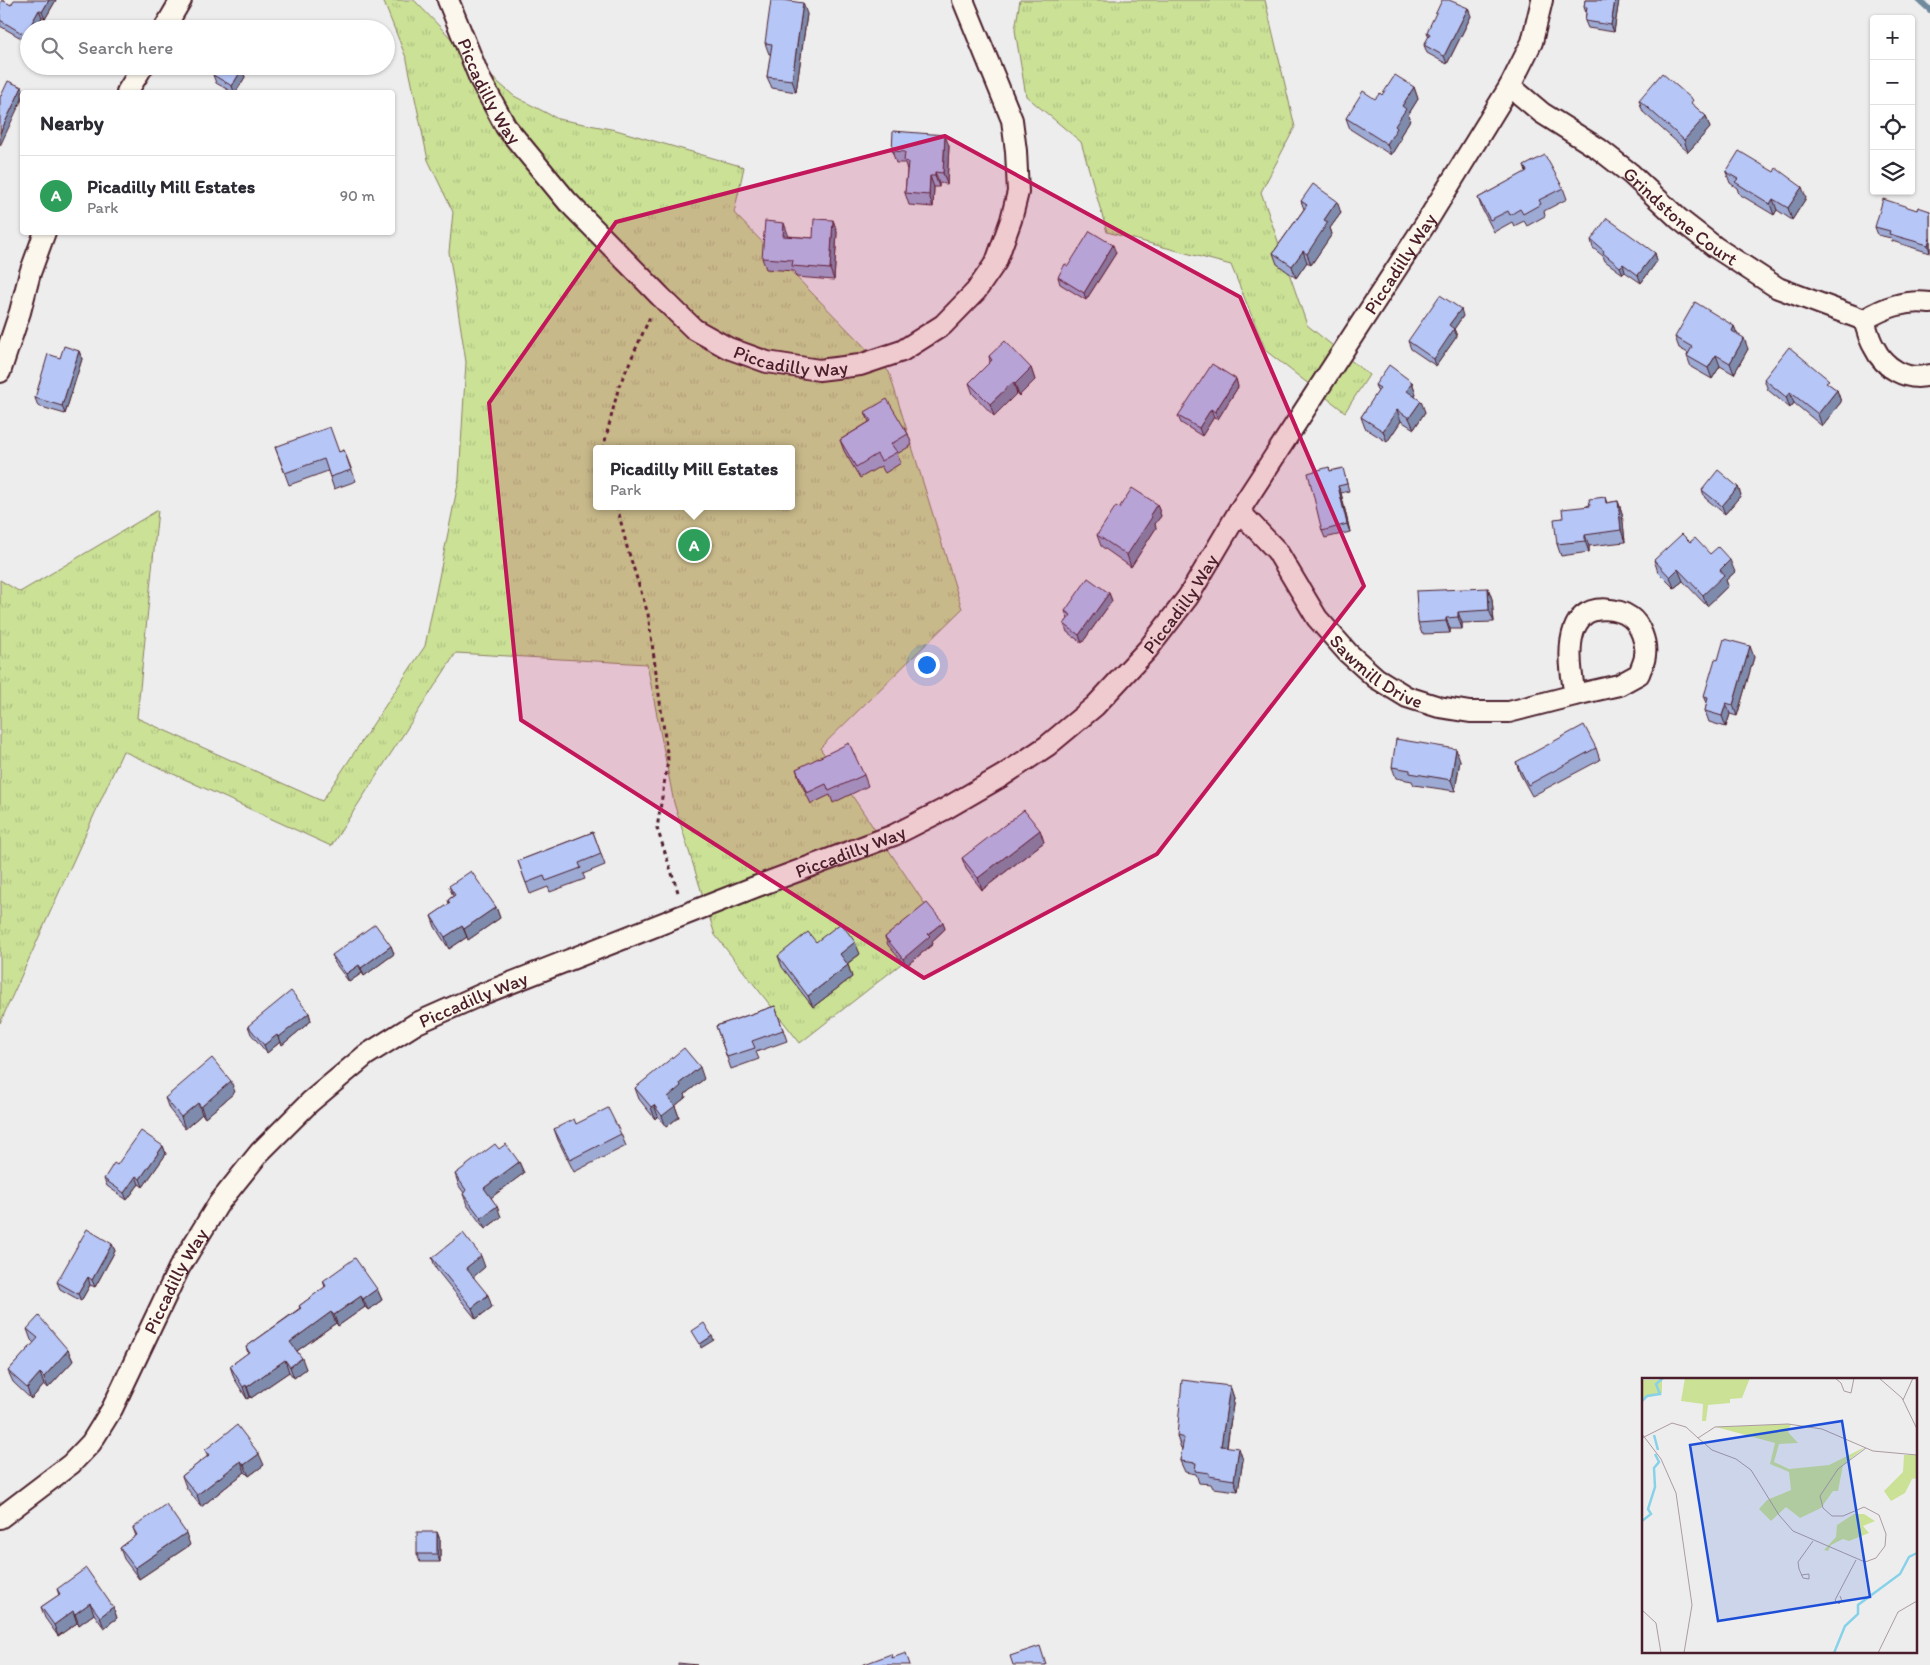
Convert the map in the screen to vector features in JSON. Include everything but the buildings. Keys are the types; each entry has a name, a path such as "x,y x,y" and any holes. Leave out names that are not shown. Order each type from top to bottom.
{"street":[{"path":"169,20 181,0"},
{"name":"Piccadilly Way","path":"448,0 480,79 506,127 567,201 660,296 694,329 728,348 767,362 819,370 860,365 902,352 943,325 976,291 996,262 1011,220 1018,192 1016,151 1012,120 963,0"},
{"name":"Piccadilly Way","path":"0,1518 71,1464 90,1443 112,1408 179,1268 219,1203 260,1152 310,1102 366,1056 417,1023 485,993 685,914 894,835 945,809 1002,776 1047,746 1095,706 1148,649 1188,597 1240,511 1426,223 1510,86 1532,42 1542,0"},
{"path":"128,90 137,75"},
{"name":"Grindstone Court","path":"1510,86 1542,113 1605,154 1631,174 1679,219 1715,247 1778,288 1864,320"},
{"path":"0,372 20,312 30,272 44,235"},
{"path":"1930,303 1900,304 1882,309 1864,320 1874,348 1888,365 1903,375 1921,378 1930,375"},
{"name":"Sawmill Drive","path":"1240,511 1278,551 1317,618 1348,654 1376,678 1407,697 1439,707 1470,712 1509,712 1619,685 1639,674 1646,654 1642,633 1630,617 1612,610 1596,610 1582,616 1575,628 1570,649 1570,668 1575,695"}],"path":[{"path":"603,445 619,386 660,296"},
{"path":"618,510 627,548 648,614 668,760 657,828 685,914"}],"highlighted area":[{"path":"945,136 1240,297 1364,586 1157,854 924,978 521,720 489,403 616,222"}],"green space":[{"path":"383,0 414,0 471,59 514,96 558,119 616,130 744,167 734,213 889,372 962,609 820,748 943,931 800,1043 715,935 674,803 647,664 456,653 331,846 123,751 0,1023 0,580 20,592 158,510 137,718 322,801 425,646 459,479 466,362 449,252 453,212 428,160 407,60 395,30 395,20 391,20"},
{"path":"1020,0 1265,0 1295,127 1261,192 1307,325 1369,375 1345,412 1266,351 1231,265 1107,232 1081,142 1026,96 1015,30"}],"waterway":[{"path":"1919,0 1930,10"}],"place":[{"name":"Picadilly Mill Estates","path":"694,545"}]}
